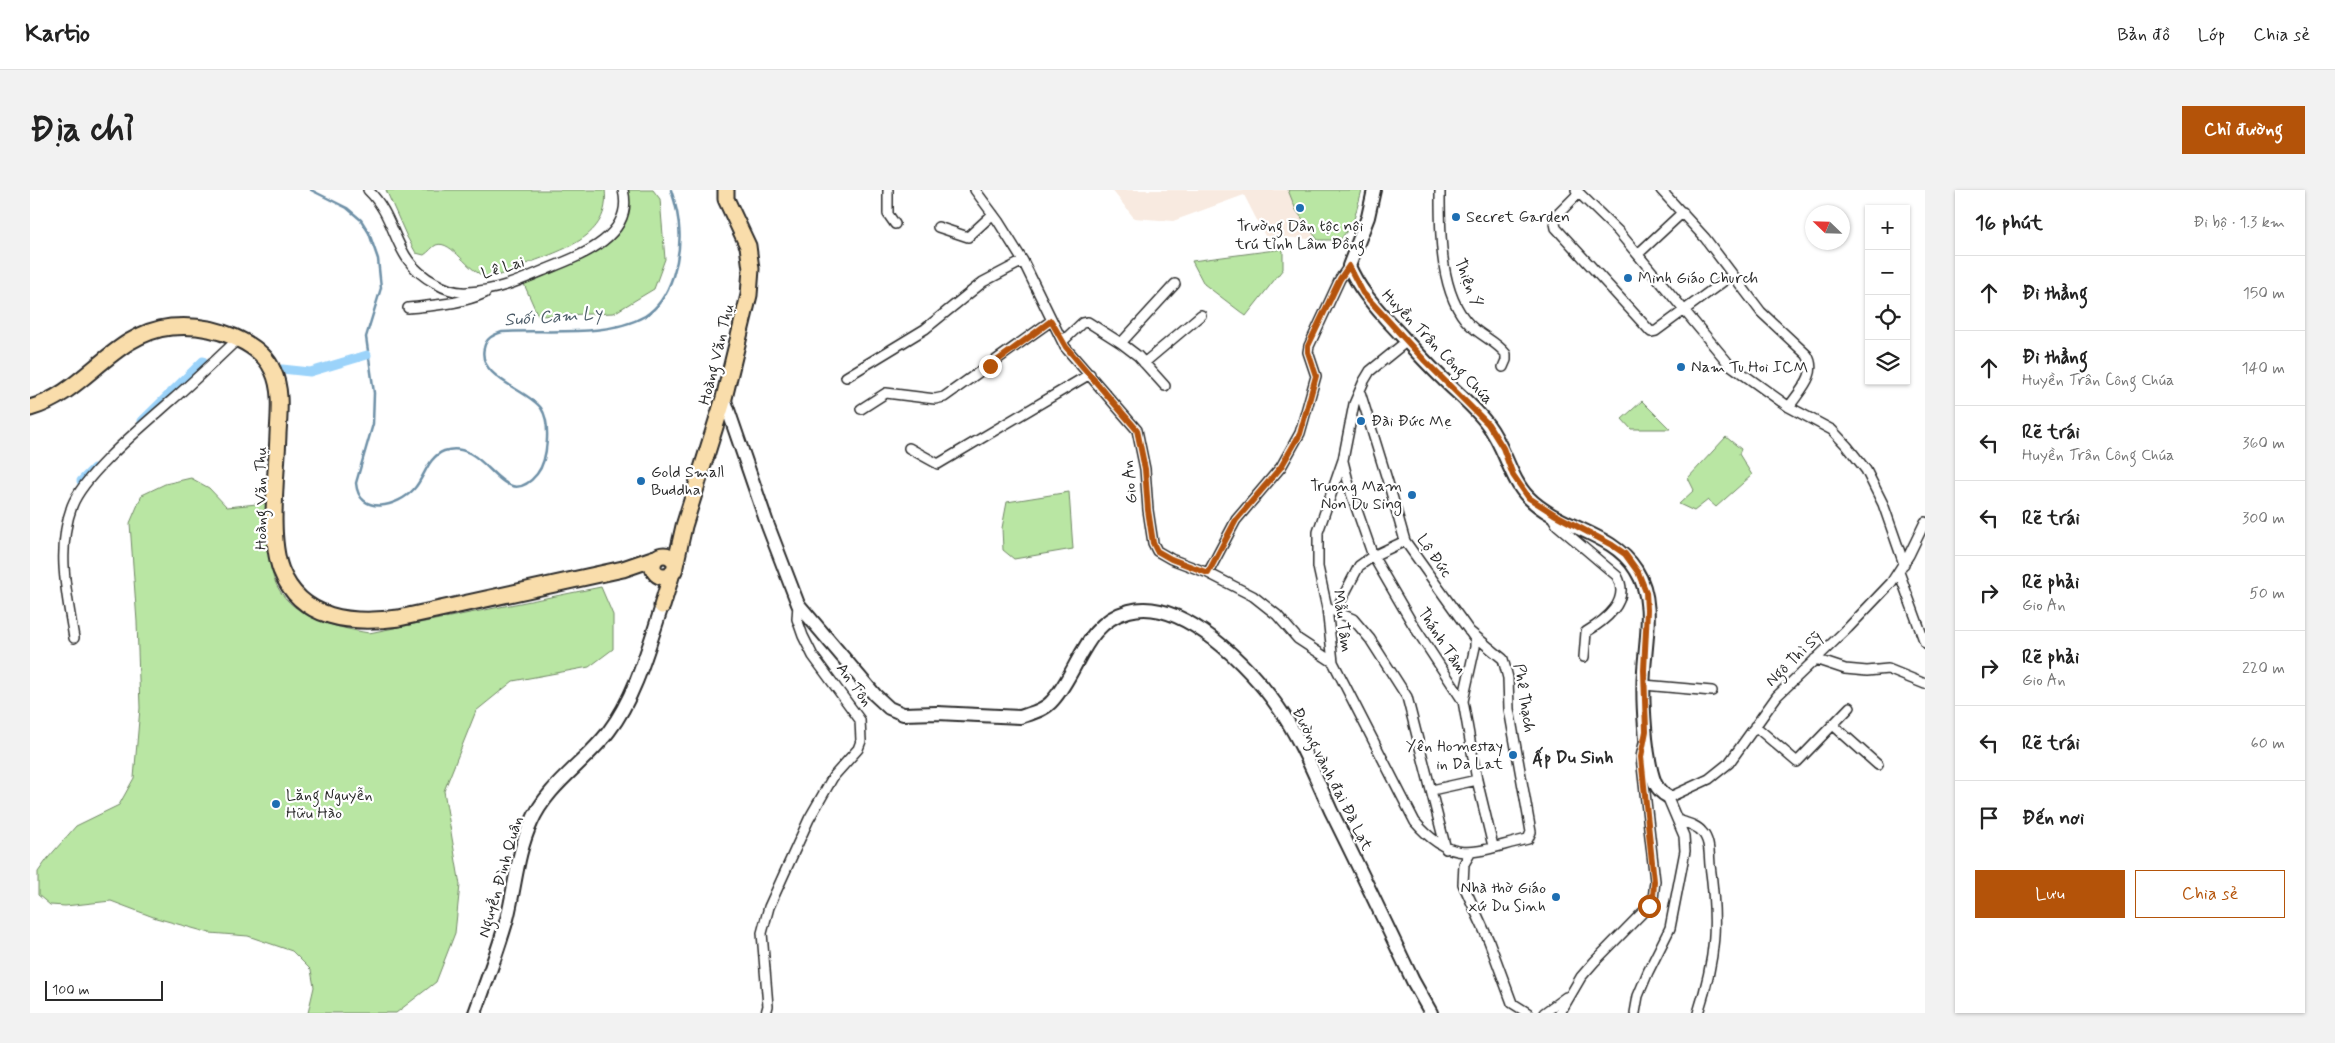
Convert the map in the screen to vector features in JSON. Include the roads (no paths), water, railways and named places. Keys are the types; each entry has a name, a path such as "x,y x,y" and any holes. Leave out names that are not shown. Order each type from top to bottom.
{"main road":[{"name":"Hoàng Văn Thụ","path":"30,408 46,404 74,387 104,359 128,342 150,331 172,327 198,326 220,331 238,339 262,355 273,370 277,384 279,407 275,506 276,543 280,569 300,598 312,607 334,617 353,622 371,622 399,618 624,569 663,567 674,542 684,526 724,398 749,296 751,269 748,246 726,199 726,190"},
{"path":"662,606 663,567"}],"street":[{"name":"Lê Lai","path":"368,190 383,208 403,255 413,268 434,283 450,290 466,292 492,290 579,256 598,246 614,231 622,217 626,199 623,190"},
{"path":"888,190 888,214 895,224"},
{"name":"Gio An","path":"975,190 1023,261 1062,341 1137,430 1145,469 1153,543 1157,551 1171,559 1208,573 1253,596 1277,615 1298,639 1333,662"},
{"path":"1208,573 1236,520 1281,467 1300,434 1316,376 1308,352 1308,346 1340,279 1349,266 1368,217 1374,190"},
{"name":"Thiện Ý","path":"1440,190 1442,253 1444,269 1450,288 1462,315 1470,325 1506,354 1503,367"},
{"path":"1661,190 1683,212 1761,312 1812,362 1811,374 1788,407"},
{"path":"1732,275 1685,312 1656,331 1651,332 1556,228 1554,218 1578,192 1638,254 1685,312 1728,364 1788,407 1832,430 1866,470 1883,504 1901,568 1924,636"},
{"path":"1638,254 1683,212"},
{"path":"938,228 968,236 993,214"},
{"path":"846,377 925,329 983,282 1023,261"},
{"name":"Huyền Trân Công Chúa","path":"1349,266 1363,293 1406,341 1488,424 1503,448 1521,488 1529,498 1548,511 1612,545 1625,554 1638,572 1646,592 1644,685 1646,731 1655,782 1660,792 1667,796 1678,820 1684,836 1685,850 1670,928 1638,996 1635,1013"},
{"path":"1121,343 1175,284"},
{"path":"408,308 471,299 492,290"},
{"path":"1144,362 1201,315"},
{"path":"861,410 886,393 935,399 944,397 1051,321"},
{"path":"1062,341 1082,323 1088,322 1121,343 1144,362 1166,386"},
{"path":"74,638 64,569 67,531 73,505 83,489 108,460 238,339"},
{"name":"Mẫu Tâm","path":"1406,341 1370,371 1354,404 1343,460 1318,532 1318,567 1332,609 1333,662 1415,822 1425,833 1446,849"},
{"path":"909,448 938,464 1090,374"},
{"name":"Lộ Đức","path":"1360,392 1404,541 1475,639 1475,647 1463,700"},
{"name":"An Tôn","path":"724,398 768,526 798,604 797,619 803,636 813,656 860,720 861,742 858,749 833,777 809,819 769,907 762,934 767,1012"},
{"name":"Thánh Tâm","path":"1343,460 1351,493 1372,556 1412,623 1463,700 1477,780 1493,846"},
{"path":"1548,511 1557,526 1617,576 1622,585 1621,598 1615,608 1586,632 1584,657"},
{"name":"Ngô Thì Sỹ","path":"1667,796 1679,793 1721,771 1735,756 1776,696 1848,628 1901,568 1925,522"},
{"path":"1404,541 1372,556 1359,566 1332,609 1353,618 1370,639 1407,697 1446,849 1464,853 1493,846"},
{"name":"Đường vành đai Đà Lạt","path":"798,604 875,696 889,708 904,714 937,713 1020,717 1037,712 1052,702 1066,683 1086,642 1095,632 1114,617 1130,611 1148,609 1167,613 1198,629 1224,648 1248,670 1288,722 1413,981 1431,1013"},
{"name":"Nguyễn Đình Quân","path":"475,1013 507,919 523,845 530,823 548,795 599,744 621,714 641,667 662,606"},
{"name":"Phê Thạch","path":"1469,631 1503,659 1508,678 1509,709 1531,832 1528,838 1493,846"},
{"path":"1815,659 1844,669 1867,671 1888,669 1925,684"},
{"path":"1644,685 1712,691"},
{"path":"1755,726 1797,762 1850,707"},
{"path":"1833,725 1878,765"},
{"path":"1560,1013 1572,992 1595,961 1649,906 1653,899 1653,862 1641,757 1646,731"},
{"path":"1432,790 1477,780"},
{"path":"1678,820 1697,827 1707,838 1715,901 1715,942 1708,979 1698,1013"},
{"path":"1471,852 1464,864 1463,884 1490,941 1498,970 1512,1003 1528,1013"},
{"path":"1544,1013 1572,992"}],"waterway":[{"name":"Suối Cam Ly","path":"311,190 347,208 361,220 369,233 378,259 381,288 366,337 374,393 373,424 356,483 359,494 364,501 371,505 380,506 399,500 414,489 434,458 444,451 459,449 472,454 504,482 514,486 525,485 537,474 541,468 546,451 547,432 544,415 541,408 534,401 495,375 488,367 484,358 486,342 490,337 502,332 575,331 613,327 630,323 650,312 663,298 669,287 678,254 679,222 671,190"},
{"path":"282,369 310,372 367,355"},
{"path":"142,421 203,361"},
{"path":"81,481 94,468"}],"place":[{"name":"Trường Dân tộc nội trú tỉnh Lâm Đồng","path":"1300,208"},
{"name":"Secret Garden","path":"1456,217"},
{"name":"Minh Giáo Church","path":"1628,278"},
{"name":"Nam Tu Hoi ICM","path":"1681,367"},
{"name":"Đài Đức Mẹ","path":"1361,421"},
{"name":"Gold Small Buddha","path":"641,481"},
{"name":"Truong Mam Non Du Sing","path":"1412,495"},
{"name":"Yên Homestay in Da Lat","path":"1513,755"},
{"name":"Lăng Nguyễn Hữu Hào","path":"276,804"},
{"name":"Nhà thờ Giáo xứ Du Sinh","path":"1556,897"}],"district":[{"name":"Ấp Du Sinh","path":"1573,758"}]}
